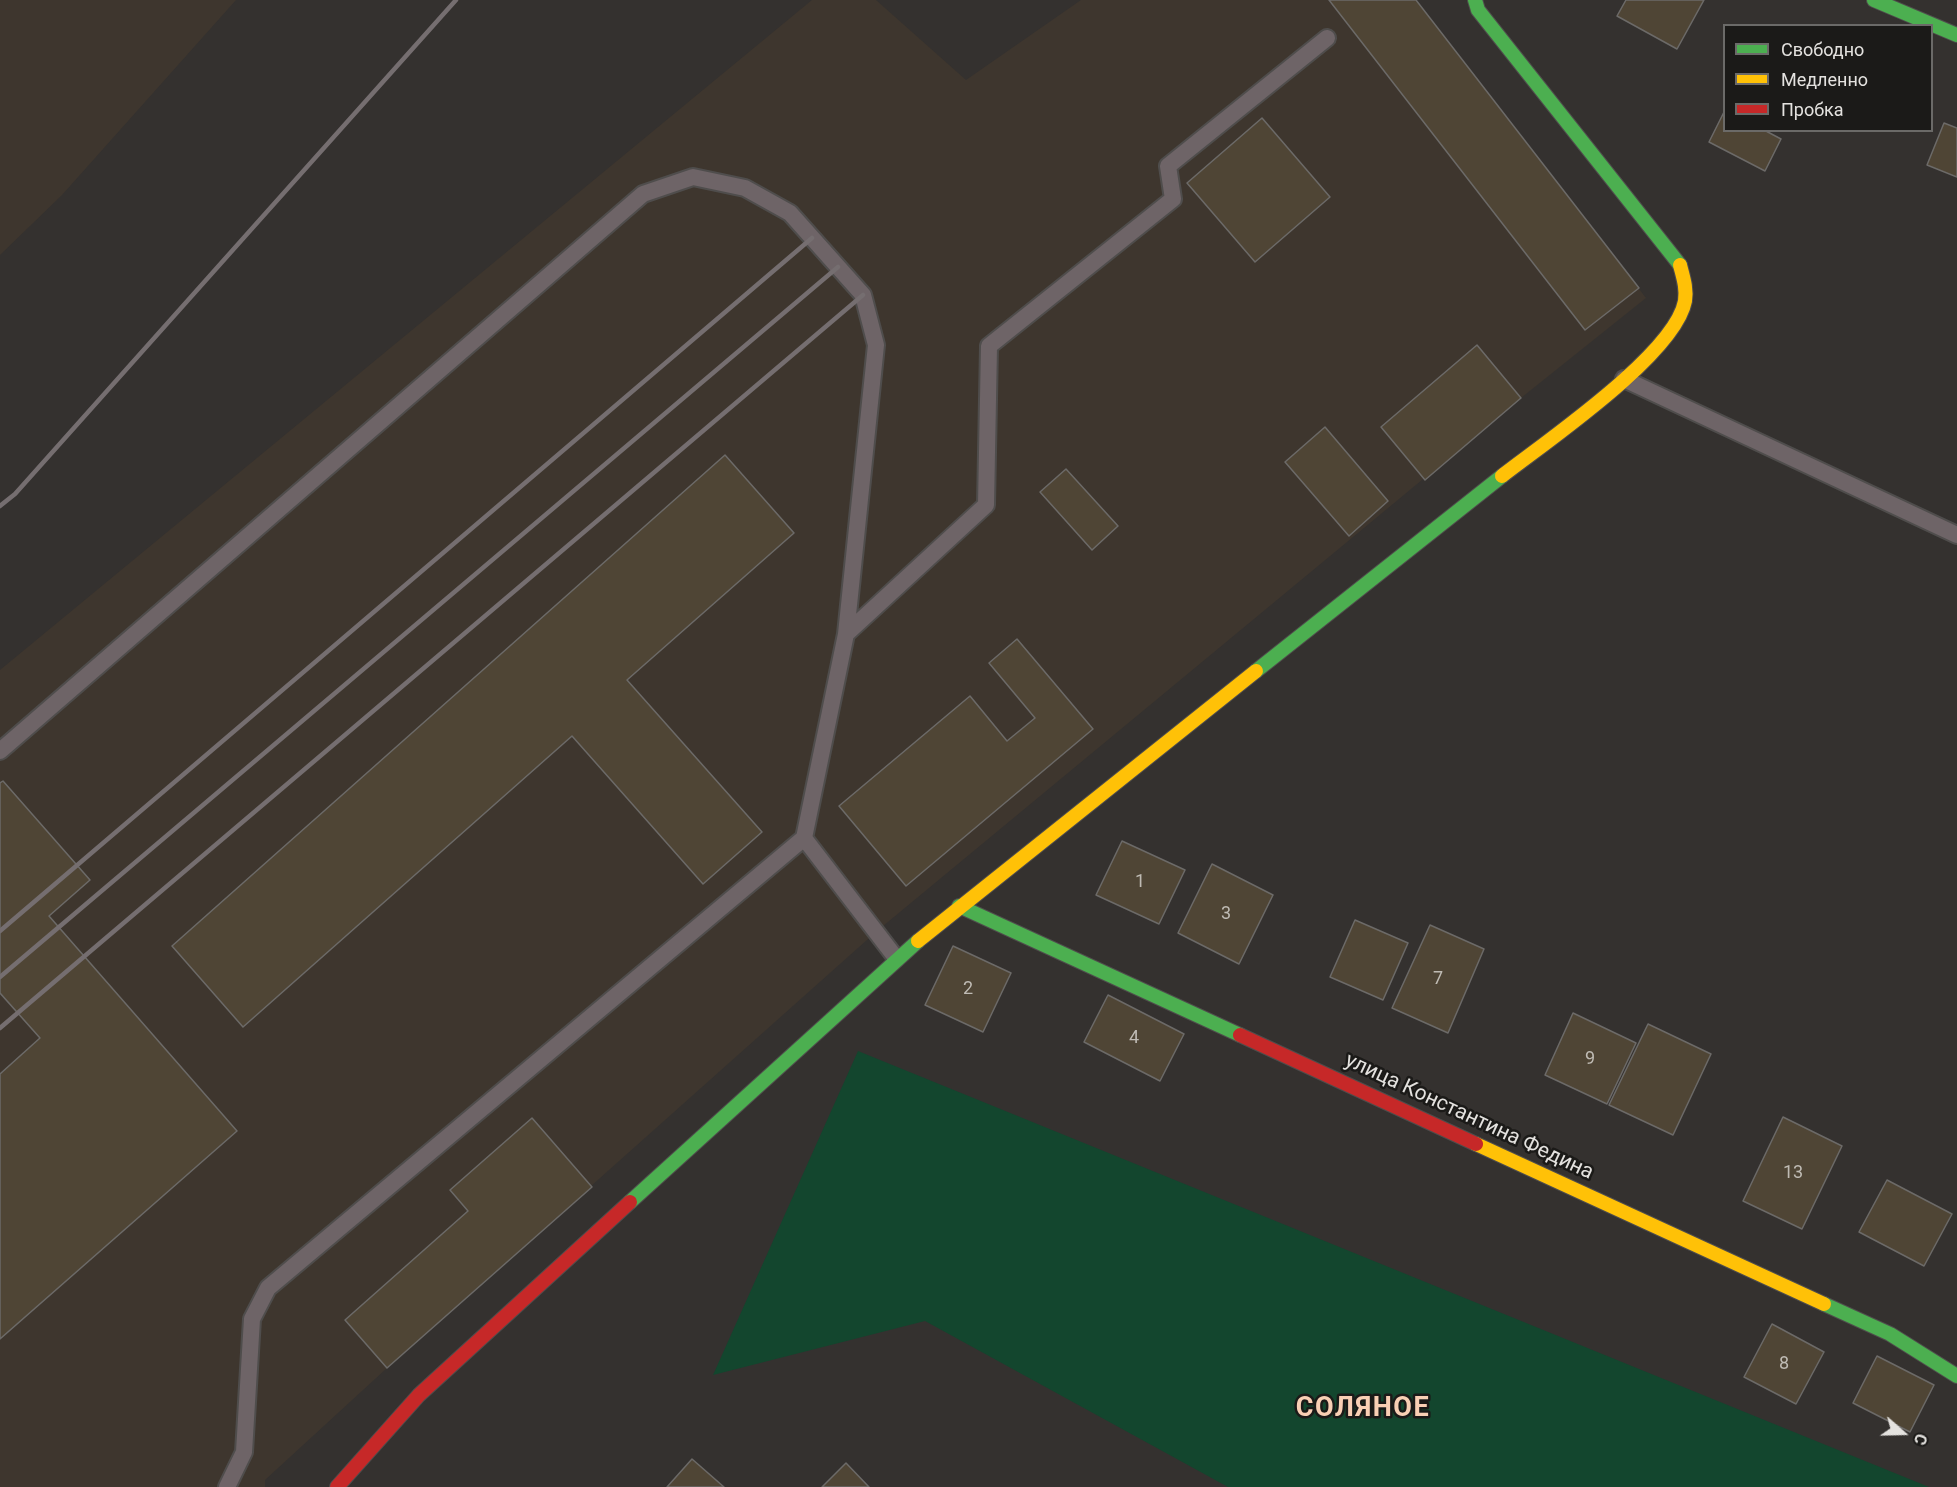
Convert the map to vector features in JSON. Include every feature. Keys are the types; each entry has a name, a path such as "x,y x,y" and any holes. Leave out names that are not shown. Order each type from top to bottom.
{"street":[{"path":"337,1487 419,1395 896,958 1624,379 1669,334 1681,313 1686,288 1680,264 1478,10 1475,0"},
{"path":"1874,0 1931,24"},
{"path":"1933,25 1957,35"},
{"name":"улица Константина Федина","path":"959,906 1890,1334 1957,1376"}],"lane":[{"path":"846,634 986,505 989,346 1173,199 1168,166 1327,38"},
{"path":"0,751 643,194 693,177 744,188 790,213 863,295 876,345 846,634 804,838 268,1288 252,1319 244,1452 227,1487"},
{"path":"1624,379 1957,535"},
{"path":"804,838 896,958"}],"shaded area":[{"path":"0,0 236,0 62,195 0,255"},
{"path":"812,0 876,0 966,80 1081,0 1416,0 1646,298 1521,398 877,931 387,1368 265,1480 265,1487 0,1487 0,670"}],"green space":[{"path":"858,1051 1929,1487 1228,1487 925,1321 713,1375"}],"building":[{"path":"1329,0 1416,0 1639,288 1585,330"},
{"path":"1626,0 1704,0 1677,49 1617,16"},
{"path":"1723,114 1723,132 1768,132 1781,139 1765,171 1709,142"},
{"path":"1262,118 1330,197 1255,262 1187,183"},
{"path":"1944,123 1957,128 1957,177 1927,165"},
{"path":"1477,345 1521,398 1425,480 1381,427"},
{"path":"1325,427 1388,501 1349,536 1285,462"},
{"path":"725,455 794,533 627,680 762,832 703,884 572,736 243,1027 172,946"},
{"path":"1066,469 1118,526 1092,550 1040,492"},
{"path":"1017,639 1093,729 906,886 839,806 970,696 1007,741 1035,718 989,663"},
{"path":"3,781 90,880 49,916 237,1131 0,1339 0,1074 40,1038 0,993 0,783"},
{"path":"1122,841 1185,870 1159,924 1096,895"},
{"path":"1212,864 1273,895 1239,964 1178,933"},
{"path":"1355,920 1408,943 1383,1000 1330,977"},
{"path":"1430,925 1484,949 1448,1033 1392,1008"},
{"path":"953,946 1011,973 983,1032 925,1005"},
{"path":"1108,995 1184,1034 1160,1081 1084,1042"},
{"path":"1573,1013 1636,1043 1607,1104 1545,1075"},
{"path":"1648,1024 1711,1054 1673,1135 1609,1105"},
{"path":"1783,1117 1842,1146 1802,1229 1743,1201"},
{"path":"532,1118 592,1187 387,1368 345,1320 468,1211 450,1190"},
{"path":"1887,1180 1952,1214 1924,1266 1859,1232"},
{"path":"1772,1324 1824,1352 1796,1404 1744,1377"},
{"path":"1877,1356 1934,1385 1910,1432 1853,1403"},
{"path":"692,1459 724,1487 667,1487"},
{"path":"846,1463 869,1487 822,1487"}],"railway":[{"path":"0,506 15,494 456,0"},
{"path":"0,931 812,238"},
{"path":"0,977 838,267"},
{"path":"0,1028 863,295"}],"traffic: fast":[{"path":"1475,0 1478,10 1680,265"},
{"path":"1874,0 1931,24"},
{"path":"1933,25 1957,35"},
{"path":"1256,671 1502,476"},
{"path":"959,906 1240,1035"},
{"path":"630,1202 918,941"},
{"path":"1824,1304 1890,1334 1957,1376"}],"traffic: slow":[{"path":"1502,476 1607,395 1659,346 1676,322 1685,301 1685,287 1680,265"},
{"path":"918,941 1256,671"},
{"path":"1476,1144 1824,1304"}],"traffic: jam":[{"path":"1240,1035 1476,1144"},
{"path":"337,1487 419,1395 630,1202"}],"district":[{"name":"СОЛЯНОЕ","path":"1363,1409"}]}
